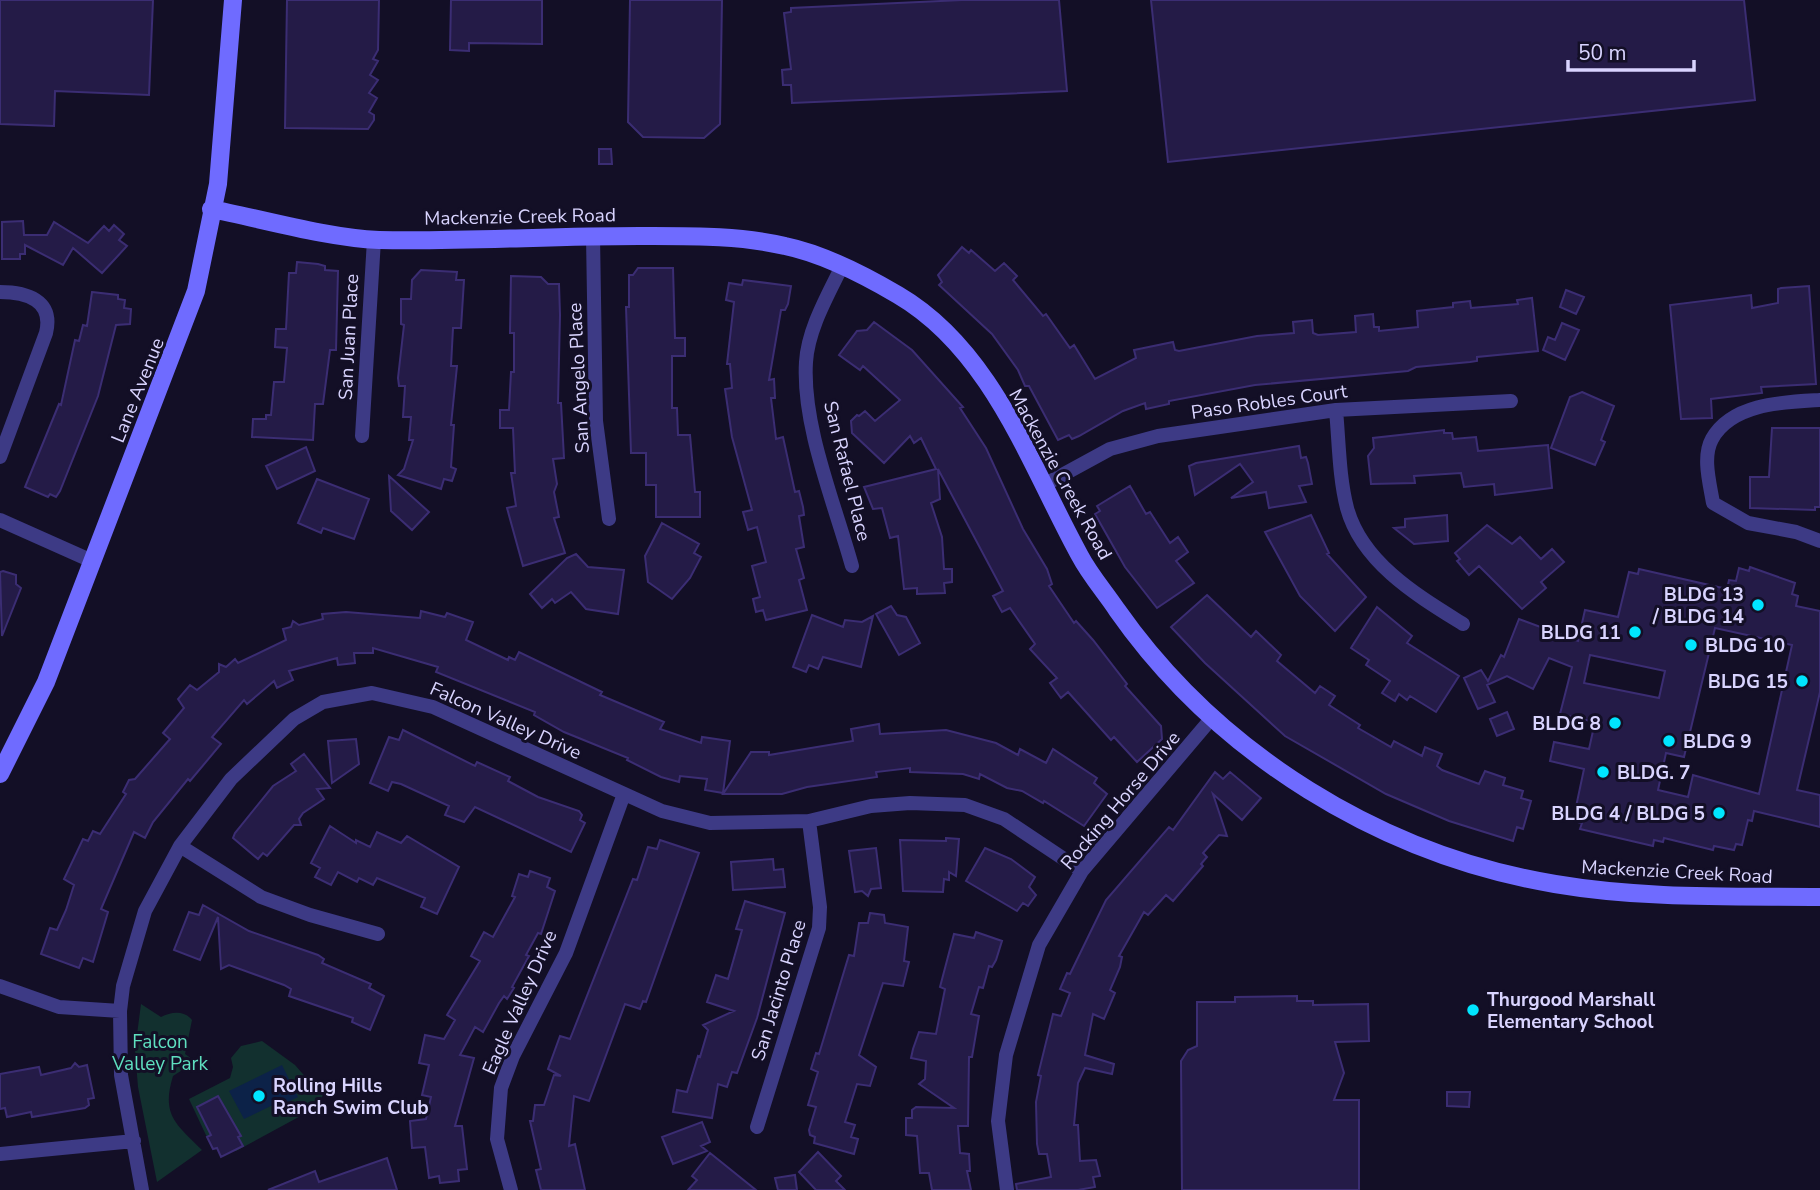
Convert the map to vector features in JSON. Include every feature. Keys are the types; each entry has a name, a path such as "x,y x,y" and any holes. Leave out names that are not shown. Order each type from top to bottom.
{"street":[{"name":"Lane Avenue","path":"0,774 46,682 196,291 218,184 233,0"},
{"name":"Mackenzie Creek Road","path":"211,209 374,240 593,236 753,239 791,247 842,266 902,297 967,357 989,386 1083,561 1128,626 1169,676 1211,719 1270,766 1364,822 1483,867 1589,889 1707,896 1820,897"},
{"name":"San Angelo Place","path":"593,236 594,388 609,519"},
{"name":"San Juan Place","path":"362,436 374,240"},
{"name":"San Rafael Place","path":"842,266 810,339 806,362 810,418 852,566"},
{"path":"0,292 26,293 42,305 48,326 0,457"},
{"path":"1820,400 1774,402 1730,419 1711,440 1707,467 1713,503 1748,523 1797,532 1820,541"},
{"name":"Paso Robles Court","path":"1044,485 1110,449 1158,436 1336,410 1511,401"},
{"path":"1336,410 1346,505 1353,524 1381,566 1425,600 1463,624"},
{"path":"0,520 92,561"},
{"name":"Falcon Valley Drive","path":"142,1190 121,1075 120,1011 123,986 145,911 180,846 231,779 294,719 323,702 355,694 389,695 433,707 662,811 710,823 809,821 872,806 910,803 965,805 1004,819 1082,871"},
{"name":"Rocking Horse Drive","path":"1007,1190 998,1121 1006,1055 1039,945 1082,871 1211,719"},
{"name":"Eagle Valley Drive","path":"508,1189 497,1139 501,1088 513,1056 566,953 624,794"},
{"name":"San Jacinto Place","path":"757,1127 820,928 820,906 809,821"},
{"path":"180,846 261,897 310,915 378,934"},
{"path":"0,986 59,1007 120,1011"},
{"path":"0,1154 134,1141"}],"green space":[{"name":"Falcon Valley Park","path":"141,1004 161,1017 177,1013 192,1020 185,1054 192,1059 190,1065 173,1076 169,1100 173,1118 202,1150 157,1182 138,1087 135,1050"},
{"name":"Rolling Hills Ranch Swim Club","path":"262,1041 295,1065 309,1081 326,1085 319,1106 236,1151 212,1148 189,1099 230,1078 233,1067 231,1058 241,1046"}],"water":[{"path":"282,1065 298,1097 286,1103 283,1100 244,1119 229,1091"}],"building":[{"path":"0,0 153,0 149,95 55,91 54,126 0,124"},
{"path":"287,0 379,0 378,50 373,59 378,61 370,75 378,80 369,93 377,98 369,112 374,115 374,120 368,129 285,128"},
{"path":"451,0 542,0 542,44 469,43 469,51 450,50"},
{"path":"630,0 722,0 720,124 704,138 643,137 628,122"},
{"path":"962,0 1059,0 1067,91 792,103 791,85 783,85 782,70 791,69 784,13 791,12 791,8"},
{"path":"1151,0 1744,0 1755,100 1168,162"},
{"path":"599,149 611,149 612,164 599,164"},
{"path":"23,221 24,235 47,235 54,222 88,243 104,226 109,231 114,225 124,234 119,240 127,246 102,273 73,248 63,265 25,245 25,254 20,254 20,259 2,259 2,222"},
{"path":"962,247 969,253 971,250 995,271 1004,263 1017,276 1013,280 1043,316 1046,314 1070,348 1074,345 1095,379 1136,358 1134,350 1173,342 1175,350 1179,351 1257,336 1294,333 1293,322 1312,320 1313,333 1318,335 1356,332 1355,316 1373,314 1374,327 1379,327 1379,331 1418,327 1417,311 1453,307 1453,303 1470,301 1471,308 1518,304 1517,300 1532,298 1538,351 1477,357 1477,361 1416,367 1408,371 1255,385 1169,401 1169,404 1146,409 1145,403 1123,411 1072,439 1069,435 1058,440 1029,386 1025,386 1018,370 992,334 939,285 942,282 938,275"},
{"path":"297,262 318,264 325,266 325,270 338,271 336,350 330,350 323,404 315,404 313,440 252,437 253,419 266,419 266,415 271,415 274,382 284,382 287,348 275,347 276,329 286,329 289,273 296,273"},
{"path":"638,268 673,268 675,338 685,338 685,356 672,356 672,408 677,408 678,435 690,435 695,492 700,492 700,517 656,517 656,485 646,485 646,453 631,453 626,307 629,307 629,275 633,275"},
{"path":"421,270 457,272 456,280 464,280 461,328 453,328 451,366 457,366 451,425 454,425 451,467 456,469 452,481 444,479 441,489 398,475 404,469 413,440 409,440 411,417 403,417 405,386 399,386 398,378 404,325 401,324 401,299 411,299 412,280"},
{"path":"511,276 541,277 548,284 559,284 558,403 561,403 564,458 553,459 557,484 554,492 559,517 554,518 565,553 523,566 507,508 516,506 511,473 515,473 513,428 500,428 500,410 509,410 511,372 514,372 514,333 510,333"},
{"path":"743,280 791,286 788,304 785,310 781,310 769,380 774,379 775,398 771,398 776,439 783,437 795,492 799,491 803,507 804,515 799,516 804,547 796,549 804,578 799,580 807,610 766,620 763,610 756,612 753,599 760,597 752,566 766,562 757,527 748,530 743,512 752,510 732,437 725,389 732,388 730,364 727,364 734,302 726,300 729,283 742,285"},
{"path":"1809,286 1816,384 1761,387 1762,393 1711,399 1712,418 1681,419 1670,305 1751,295 1752,308 1778,303 1778,289"},
{"path":"1566,290 1584,297 1576,314 1560,307"},
{"path":"92,292 118,295 118,299 125,300 124,308 131,309 130,324 116,325 98,396 60,491 56,497 50,494 48,497 25,487 59,404 61,405 75,340 79,341 83,325 87,326"},
{"path":"874,322 912,350 963,407 960,408 986,448 1023,529 1047,569 1052,584 1049,586 1074,623 1076,621 1093,640 1127,684 1125,686 1161,726 1162,739 1137,762 1114,737 1111,740 1068,692 1061,698 1050,683 1057,678 1030,649 1035,644 1010,608 1002,612 993,596 1003,591 938,469 940,499 931,503 942,537 944,569 952,569 952,582 944,583 945,593 917,594 917,588 904,589 898,536 890,538 882,508 873,509 864,487 936,469 921,438 914,443 910,436 884,463 852,433 851,421 857,415 865,411 875,421 900,400 863,366 860,370 839,355 857,331 867,330"},
{"path":"1562,323 1579,330 1565,360 1543,350 1548,337 1555,340"},
{"path":"1582,392 1614,406 1601,440 1605,442 1595,465 1551,448 1570,397"},
{"path":"1772,428 1820,428 1820,507 1815,507 1815,510 1750,508 1750,477 1769,477"},
{"path":"1444,430 1444,433 1452,433 1453,439 1476,437 1478,451 1548,445 1552,488 1495,495 1494,484 1464,487 1461,473 1414,476 1415,483 1371,484 1368,456 1374,448 1373,438"},
{"path":"1299,446 1301,458 1306,457 1312,484 1299,486 1306,502 1269,508 1266,492 1231,498 1253,482 1240,464 1195,495 1189,466"},
{"path":"306,447 315,471 277,489 266,466"},
{"path":"389,476 429,512 412,530 391,511"},
{"path":"317,479 369,499 354,539 323,528 321,533 298,523"},
{"path":"1130,486 1146,514 1150,512 1170,543 1178,537 1188,552 1176,561 1194,583 1157,608 1125,567 1095,514 1100,511 1097,506"},
{"path":"1311,515 1329,553 1327,554 1366,597 1335,631 1300,596 1265,532"},
{"path":"1447,515 1448,541 1414,544 1394,528 1405,527 1405,519"},
{"path":"662,523 699,544 694,553 701,557 690,578 672,599 648,582 645,556"},
{"path":"1487,525 1512,544 1520,537 1541,559 1552,549 1564,562 1541,582 1546,588 1522,609 1479,566 1469,575 1457,561 1460,559 1455,553"},
{"path":"576,554 588,567 624,570 618,614 586,609 571,592 555,603 552,599 542,608 530,594 567,558"},
{"path":"1750,567 1795,583 1792,594 1798,596 1796,606 1820,611 1820,692 1797,790 1820,795 1820,827 1754,811 1752,821 1748,820 1742,845 1736,844 1734,850 1714,846 1713,850 1664,838 1663,842 1654,840 1653,846 1580,829 1582,823 1573,821 1584,769 1550,761 1554,742 1589,749 1595,722 1560,714 1572,667 1549,658 1533,689 1507,676 1487,685 1495,702 1478,709 1464,678 1481,670 1488,681 1501,655 1504,657 1519,619 1578,641 1585,610 1618,617 1629,572 1638,574 1639,569 1727,589 1729,580 1736,581 1739,568 1749,571","holes":["1715,628 1792,645 1759,794 1693,775 1688,797 1658,790 1666,753 1684,757","1590,655 1665,671 1659,698 1584,683"]},
{"path":"0,572 16,575 16,584 21,588 2,636"},
{"path":"1207,595 1251,637 1256,631 1281,655 1277,661 1315,693 1320,686 1335,696 1329,705 1360,725 1358,728 1391,747 1394,741 1422,756 1425,747 1442,754 1437,766 1442,770 1479,784 1485,771 1505,778 1503,785 1523,791 1521,798 1531,801 1523,829 1517,827 1513,841 1449,821 1386,794 1285,736 1205,663 1171,627"},
{"path":"891,606 897,615 906,617 920,643 899,655 876,614"},
{"path":"1377,607 1412,636 1407,643 1459,676 1436,712 1410,696 1407,700 1399,694 1395,701 1382,693 1390,681 1366,665 1369,660 1351,648"},
{"path":"421,611 445,617 447,613 473,622 466,640 508,660 509,657 515,660 519,652 602,692 600,695 664,722 660,729 701,743 702,737 730,741 723,793 705,790 707,779 680,776 679,782 661,777 627,760 628,758 564,732 534,715 535,712 436,672 438,667 373,648 373,653 354,653 355,663 338,665 337,658 289,671 293,680 277,688 274,681 247,704 244,700 212,737 221,744 153,822 145,838 134,832 101,909 108,912 93,962 83,958 79,968 41,954 50,928 57,930 66,910 74,885 64,879 83,839 88,841 93,831 100,834 126,794 123,792 129,780 135,779 170,739 163,733 184,708 178,699 190,685 197,690 219,672 219,664 226,667 235,659 238,663 286,640 283,629 291,627 293,621 299,625 323,619 322,614 346,612 420,618"},
{"path":"812,615 843,627 845,620 862,622 873,616 861,667 823,657 818,669 809,665 806,672 793,667"},
{"path":"1507,712 1514,729 1497,736 1490,719"},
{"path":"879,724 880,734 946,730 996,743 1018,755 1020,749 1046,763 1053,749 1097,778 1094,783 1107,794 1084,826 1044,801 1043,803 1022,791 1007,788 980,774 979,779 963,774 910,772 910,768 876,772 877,777 807,787 782,794 723,794 751,752 769,752 769,755 853,741 851,729"},
{"path":"403,730 475,766 477,762 510,777 508,781 538,797 579,811 582,815 580,820 585,823 571,852 475,807 464,822 445,815 449,806 401,784 392,782 388,791 370,783 389,737 399,740"},
{"path":"356,739 359,764 332,783 328,741"},
{"path":"304,754 330,788 317,789 324,799 303,813 299,819 301,825 294,825 267,856 263,853 258,859 233,838 235,833 273,786 296,771 291,764"},
{"path":"1215,772 1223,779 1230,772 1261,798 1242,820 1213,794 1227,836 1219,835 1203,853 1207,857 1201,864 1203,866 1173,901 1166,895 1148,915 1144,912 1119,956 1122,957 1120,967 1110,990 1115,993 1104,1019 1093,1014 1085,1055 1114,1064 1112,1074 1085,1068 1078,1083 1074,1125 1078,1125 1080,1161 1096,1160 1100,1176 1093,1177 1095,1187 1078,1190 1017,1190 1016,1184 1051,1177 1047,1154 1039,1154 1037,1144 1036,1102 1041,1076 1038,1075 1053,1014 1061,1016 1070,993 1060,989 1067,973 1070,974 1106,900 1169,827 1173,830"},
{"path":"330,826 356,843 356,840 370,847 377,832 401,843 407,836 459,867 437,914 421,907 425,898 377,878 373,885 359,878 357,882 338,872 331,885 315,877 320,868 311,863"},
{"path":"946,838 959,839 956,876 949,872 949,880 944,879 943,892 903,891 900,840 946,841"},
{"path":"660,840 699,853 646,1002 643,1001 640,1009 625,1004 589,1101 574,1096 569,1146 575,1144 585,1190 541,1190 536,1170 541,1169 530,1121 533,1121 535,1105 544,1105 554,1075 561,1076 548,1069 560,1036 570,1039 633,879 637,880 648,847 657,849"},
{"path":"876,848 881,888 871,889 868,896 862,891 855,892 849,851"},
{"path":"985,848 1011,859 1035,877 1029,887 1036,895 1028,906 1023,903 1017,911 966,881"},
{"path":"773,859 774,870 783,869 785,887 733,890 731,862"},
{"path":"530,871 550,878 547,887 555,891 541,934 538,933 526,955 529,956 512,987 514,988 507,999 504,996 499,1003 483,1032 475,1027 460,1055 474,1058 455,1126 462,1126 467,1169 458,1170 459,1181 440,1183 439,1176 429,1178 425,1147 412,1148 410,1121 426,1119 431,1097 422,1095 429,1065 419,1063 425,1035 444,1039 455,1020 447,1015 480,961 471,956 484,932 493,937 515,897 512,896 519,874 528,877"},
{"path":"745,901 785,913 757,1018 737,1073 732,1072 727,1087 718,1084 712,1118 673,1112 677,1090 687,1092 698,1056 700,1057 708,1030 703,1025 734,1011 707,1002 716,975 728,979 742,930 736,929"},
{"path":"203,905 249,931 318,955 324,959 322,963 371,984 369,988 384,996 370,1030 352,1022 353,1018 289,996 291,989 284,985 229,965 221,969 218,917 200,960 174,950 189,912 199,915"},
{"path":"870,913 884,915 885,923 908,927 904,961 909,962 903,986 883,983 859,1055 876,1067 870,1086 857,1084 845,1122 855,1125 851,1137 858,1139 854,1154 814,1143 815,1137 810,1135 809,1130 816,1107 808,1105 818,1072 811,1069 816,1053 819,1054 849,955 854,956 859,923 868,923"},
{"path":"976,932 1002,941 996,960 992,967 989,966 983,988 979,987 971,1014 979,1016 972,1057 969,1057 968,1126 958,1126 960,1153 969,1154 970,1171 967,1171 971,1190 932,1190 929,1173 920,1173 917,1136 906,1135 906,1118 912,1118 912,1110 916,1107 954,1108 919,1084 925,1079 926,1061 911,1058 919,1032 936,1034 945,989 940,987 954,934 974,938"},
{"path":"1297,996 1297,1001 1313,1001 1313,1005 1368,1004 1369,1041 1335,1042 1344,1073 1334,1100 1359,1100 1359,1190 1182,1190 1181,1061 1188,1050 1197,1046 1197,1002 1235,1002 1235,997"},
{"path":"75,1063 79,1067 87,1065 94,1098 88,1099 89,1105 85,1108 32,1117 31,1112 7,1117 5,1108 0,1109 0,1074 39,1067 41,1075 71,1068"},
{"path":"1447,1092 1470,1092 1469,1107 1447,1106"},
{"path":"218,1096 241,1136 238,1137 243,1146 221,1157 207,1137 211,1135 197,1107"},
{"path":"702,1122 710,1142 701,1146 707,1151 673,1164 662,1137"},
{"path":"818,1152 841,1176 836,1181 845,1190 816,1190 799,1172"},
{"path":"710,1153 756,1190 688,1190 697,1180 692,1176"},
{"path":"387,1158 397,1190 268,1190 315,1171 319,1182"},
{"path":"795,1175 797,1190 778,1190 775,1178"}],"place":[{"name":"BLDG 13 / BLDG 14","path":"1758,605"},
{"name":"BLDG 11","path":"1635,632"},
{"name":"BLDG 10","path":"1691,645"},
{"name":"BLDG 15","path":"1802,681"},
{"name":"BLDG 8","path":"1615,723"},
{"name":"BLDG 9","path":"1669,741"},
{"name":"BLDG. 7","path":"1603,772"},
{"name":"BLDG 4 / BLDG 5","path":"1719,813"},
{"name":"Thurgood Marshall Elementary School","path":"1473,1010"},
{"name":"Rolling Hills Ranch Swim Club","path":"259,1096"}]}
